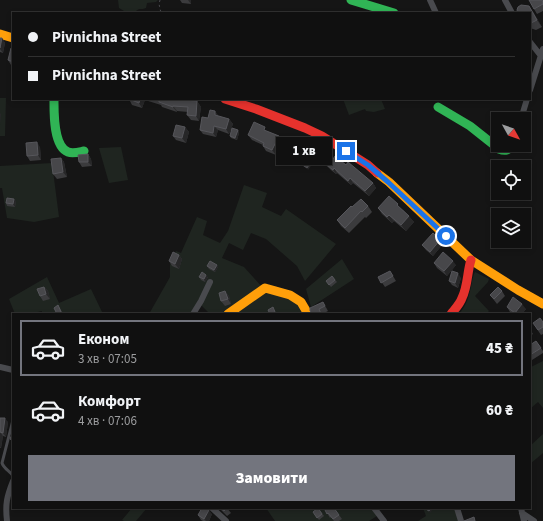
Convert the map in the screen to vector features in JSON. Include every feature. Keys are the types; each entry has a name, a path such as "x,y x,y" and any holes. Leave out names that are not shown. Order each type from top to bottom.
{"street":[{"path":"351,0 391,12"},
{"path":"430,0 436,12"},
{"path":"505,0 511,12"},
{"path":"0,34 12,38"},
{"path":"531,43 541,56"},
{"path":"531,87 543,49"},
{"path":"531,53 541,56"},
{"path":"54,100 56,134 59,143 67,151 84,151"},
{"path":"228,100 256,109 322,136 368,165 471,260 543,304"},
{"path":"523,112 527,100"},
{"path":"438,107 470,126 491,143"},
{"path":"452,313 462,298 471,260"},
{"path":"194,313 210,282"},
{"path":"229,313 265,288 290,295 301,302 307,313"},
{"path":"0,366 12,370"},
{"path":"7,521 6,510 8,494 12,484"},
{"path":"213,509 226,521"},
{"path":"375,509 384,521"},
{"path":"457,509 461,521"},
{"path":"522,510 524,521"},
{"path":"522,510 534,521"}],"lane":[{"path":"12,424 2,463 3,466 12,474"}],"path":[{"path":"160,0 159,4 161,12"}],"shaded area":[{"path":"118,0 158,0 156,2 147,3 146,8 143,9 136,11 124,11 119,8"},
{"path":"0,98 6,98 5,136 0,136"},
{"path":"343,100 381,100 385,109 374,112 366,111 365,109 349,115"},
{"path":"121,147 128,180 109,183 99,148"},
{"path":"52,163 59,217 34,222 7,218 2,188 0,188 0,166"},
{"path":"244,185 267,193 262,207 281,216 286,209 336,244 305,281 297,266 266,239 251,233 243,250 229,243 222,258 244,267 262,287 225,313 209,313 201,305 200,299 191,313 150,313 170,277 170,265 176,251 181,253 197,217 207,221 203,235 220,243 228,231"},
{"path":"342,259 354,279 311,307 306,289"},
{"path":"475,272 489,279 475,296 489,311 487,313 460,313 467,300"},
{"path":"47,277 59,303 91,289 103,313 41,313 42,311 33,313 15,313 9,299"},
{"path":"266,291 275,293 299,304 304,313 234,313"},
{"path":"543,361 543,408 538,402 531,408 531,367"},
{"path":"543,434 543,453 531,463 531,445"},
{"path":"131,509 146,509 136,521 122,520"},
{"path":"267,509 372,509 377,516 369,521 275,521"},
{"path":"423,509 455,509 459,521 418,521 426,516"}],"building":[{"path":"529,0 542,0 543,4 534,9"},
{"path":"521,5 529,6 537,20 531,23 531,12 518,12 518,7"},
{"path":"11,48 12,62 8,60"},
{"path":"132,100 140,100 139,103"},
{"path":"159,100 197,101 196,116 187,115 188,107 173,107 159,102"},
{"path":"210,110 215,111 215,115 229,119 226,129 214,126 213,133 200,130 202,117 208,118"},
{"path":"254,122 265,127 264,130 279,136 272,150 263,146 264,143 248,135"},
{"path":"176,125 185,127 182,138 173,136"},
{"path":"232,128 238,130 235,138 230,136"},
{"path":"37,142 38,155 27,156 26,143"},
{"path":"319,148 333,159 335,156 346,165 348,162 373,183 365,191 350,178 348,181 334,168 333,170 314,154"},
{"path":"88,154 88,162 79,162 78,155"},
{"path":"61,158 63,172 53,174 51,159"},
{"path":"305,158 311,162 307,168 301,164"},
{"path":"389,196 409,216 401,225 389,215 387,217 378,208"},
{"path":"7,198 14,199 13,204 6,203"},
{"path":"361,199 368,206 362,212 361,211 345,228 337,220 351,206 352,207"},
{"path":"433,233 440,240 430,252 422,245"},
{"path":"173,252 179,255 175,264 169,261"},
{"path":"443,252 453,261 444,271 434,263"},
{"path":"210,261 217,265 214,270 207,266"},
{"path":"390,271 393,276 381,283 378,277"},
{"path":"452,271 458,273 455,283 449,281"},
{"path":"202,272 206,275 204,279 199,277"},
{"path":"332,276 335,280 329,285 326,281"},
{"path":"44,287 46,294 40,296 37,289"},
{"path":"498,287 502,291 494,299 490,295"},
{"path":"225,291 228,299 221,301 219,293"},
{"path":"513,297 522,304 515,313 507,307"},
{"path":"323,302 325,306 319,309 321,313 312,313 310,308"},
{"path":"58,305 61,312 56,313 54,308"},
{"path":"273,307 275,312 270,313 268,310"},
{"path":"540,318 543,322 543,327 538,330 533,323"},
{"path":"536,341 541,348 531,354 531,344"},
{"path":"0,418 5,418 3,433 0,432"},
{"path":"201,509 209,510 204,519 198,515"},
{"path":"319,509 322,514 317,518 313,512"},
{"path":"324,509 335,509 339,515 333,519 328,513 327,514"},
{"path":"474,517 475,521 464,521"}],"traffic: fast":[{"path":"351,0 391,12"},
{"path":"54,100 55,128 59,143 63,149 70,153 84,151"},
{"path":"438,107 470,126 491,143"}],"traffic: slow":[{"path":"0,34 12,38"},
{"path":"377,173 389,182 471,260 543,304"},
{"path":"229,313 265,288 290,295 301,302 307,313"}],"traffic: jam":[{"path":"228,100 256,109 322,136 368,165 377,173"},
{"path":"452,313 460,302 464,293 471,260"}],"route":[{"path":"346,151 368,165 388,182 446,236"}]}
